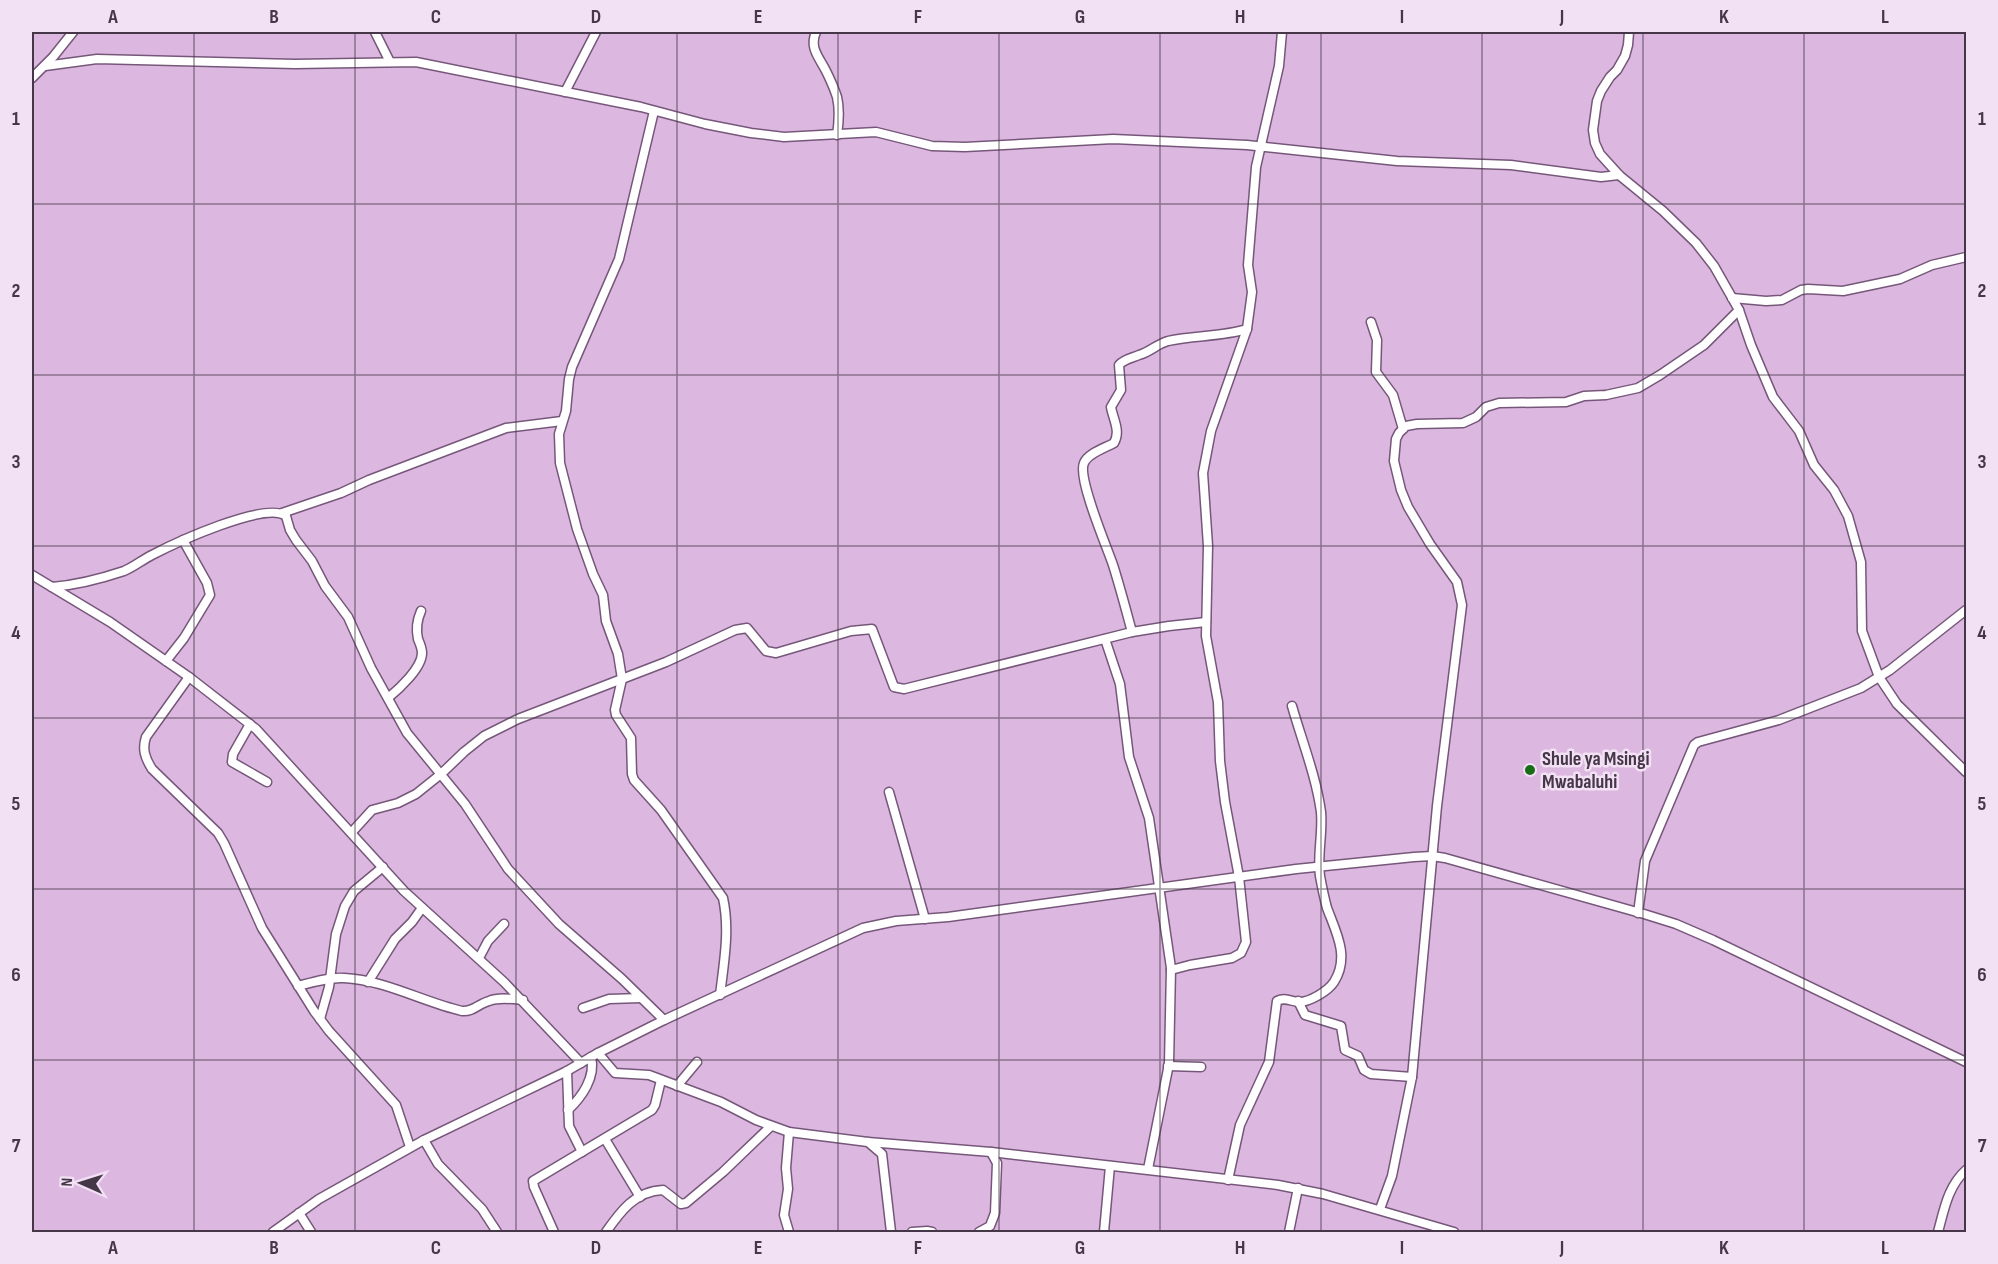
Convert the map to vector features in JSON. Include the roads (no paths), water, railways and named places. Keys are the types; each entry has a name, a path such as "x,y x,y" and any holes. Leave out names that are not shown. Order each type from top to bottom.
{"street":[{"path":"32,78 73,32"},
{"path":"375,32 390,62"},
{"path":"565,92 596,32"},
{"path":"816,32 814,51 837,96 839,108 837,135"},
{"path":"1172,970 1190,964 1232,958 1241,953 1246,942 1239,877 1220,761 1218,702 1207,650 1208,546 1203,473 1211,431 1247,329 1252,292 1248,265 1256,167 1279,66 1282,32"},
{"path":"1629,32 1625,56 1601,91 1596,106 1593,130 1600,154 1619,176 1696,243 1714,266 1739,310 1754,354 1773,397 1799,431 1814,465 1834,490 1848,516 1861,562 1862,631 1879,677 1897,704 1966,772"},
{"path":"45,66 97,59 295,64 416,62 654,111 705,124 784,137 876,132 915,143 954,147 1113,139 1260,147 1397,161 1511,165 1601,177 1619,176"},
{"path":"654,111 619,259 572,367 558,447 563,478 586,555 603,594 606,621 618,654 622,679 615,710 631,738 634,780 661,810 723,898 727,930 720,995"},
{"path":"1732,298 1782,300 1801,290 1843,291 1900,279 1932,265 1966,257"},
{"path":"1380,1209 1394,1168 1412,1077 1432,856 1462,605 1457,582 1430,544 1408,507 1401,490 1394,461 1396,439 1403,429 1424,423 1463,423 1476,417 1491,405 1519,402 1566,402 1584,396 1606,395 1638,388 1704,345 1739,310"},
{"path":"1371,322 1377,340 1376,372 1393,394 1403,429"},
{"path":"1132,632 1082,468 1086,459 1117,439 1111,407 1121,390 1119,365 1127,359 1141,355 1156,345 1166,342 1218,336 1247,329"},
{"path":"52,587 89,582 122,571 183,540 216,527 265,512 282,513 341,493 369,480 506,428 562,421"},
{"path":"282,513 286,516 290,530 312,561 325,586 348,617 371,668 407,733 465,804 502,860 570,934 664,1020"},
{"path":"166,661 184,638 210,595 207,583 183,540"},
{"path":"32,575 110,622 189,677 250,724 279,752 422,908 523,1000 581,1063"},
{"path":"1638,913 1643,871 1648,852 1694,745 1801,712 1861,688 1947,627 1966,610"},
{"path":"388,698 403,684 421,661 422,650 417,628 421,611"},
{"path":"352,832 372,810 410,798 484,736 518,719 666,662 735,630 747,628 766,651 776,653 872,628 894,687 904,689 1132,632 1206,622"},
{"path":"1105,639 1120,684 1129,757 1149,818 1172,970 1171,1045 1148,1169"},
{"path":"189,677 146,737 144,744 146,760 152,769 218,833 262,928 320,1019 396,1105 410,1148"},
{"path":"1228,1180 1240,1125 1269,1062 1275,1004 1281,999 1298,1001 1312,998 1331,985 1337,975 1342,956 1340,942 1324,897 1319,866 1321,813 1314,778 1292,706"},
{"path":"250,724 233,754 232,762 267,782"},
{"path":"890,792 925,919"},
{"path":"273,1233 319,1199 424,1140 567,1071 664,1020 863,928 886,922 925,919 1319,866 1432,856 1676,924 1966,1062"},
{"path":"320,1019 330,979 336,934 345,906 354,891 383,867"},
{"path":"368,982 394,939 412,922 422,908"},
{"path":"479,958 488,941 504,924"},
{"path":"298,986 342,978 368,982 462,1011 471,1011 496,999 523,1000"},
{"path":"583,1008 609,999 641,998"},
{"path":"1298,1001 1303,1012 1308,1016 1341,1026 1345,1050 1358,1056 1362,1067 1368,1073 1412,1077"},
{"path":"595,1055 615,1073 649,1076 662,1080 722,1102 771,1126 789,1132 868,1142 992,1152 1148,1169 1298,1188 1380,1209 1454,1233"},
{"path":"568,1110 583,1094 595,1055"},
{"path":"677,1086 697,1062"},
{"path":"1168,1066 1200,1067"},
{"path":"567,1071 569,1125 582,1152"},
{"path":"554,1233 533,1181 652,1110 656,1105 662,1080"},
{"path":"606,1233 622,1209 640,1197 656,1191 663,1190 681,1204 686,1203 741,1156 771,1126"},
{"path":"789,1132 786,1168 788,1189 784,1215 789,1233"},
{"path":"605,1139 640,1197"},
{"path":"424,1140 438,1164 482,1209 497,1233"},
{"path":"868,1142 882,1154 891,1233"},
{"path":"882,1154 892,1143"},
{"path":"984,1232 990,1226 995,1214 997,1166 992,1152"},
{"path":"997,1166 1010,1154"},
{"path":"1104,1233 1110,1166"},
{"path":"1938,1233 1949,1193 1966,1170"},
{"path":"1289,1233 1298,1188"},
{"path":"299,1213 311,1233"},
{"path":"1423,1223 1426,1233"},
{"path":"912,1233 927,1231 932,1233"}],"place":[{"name":"Shule ya Msingi Mwabaluhi","path":"1530,770"}]}
